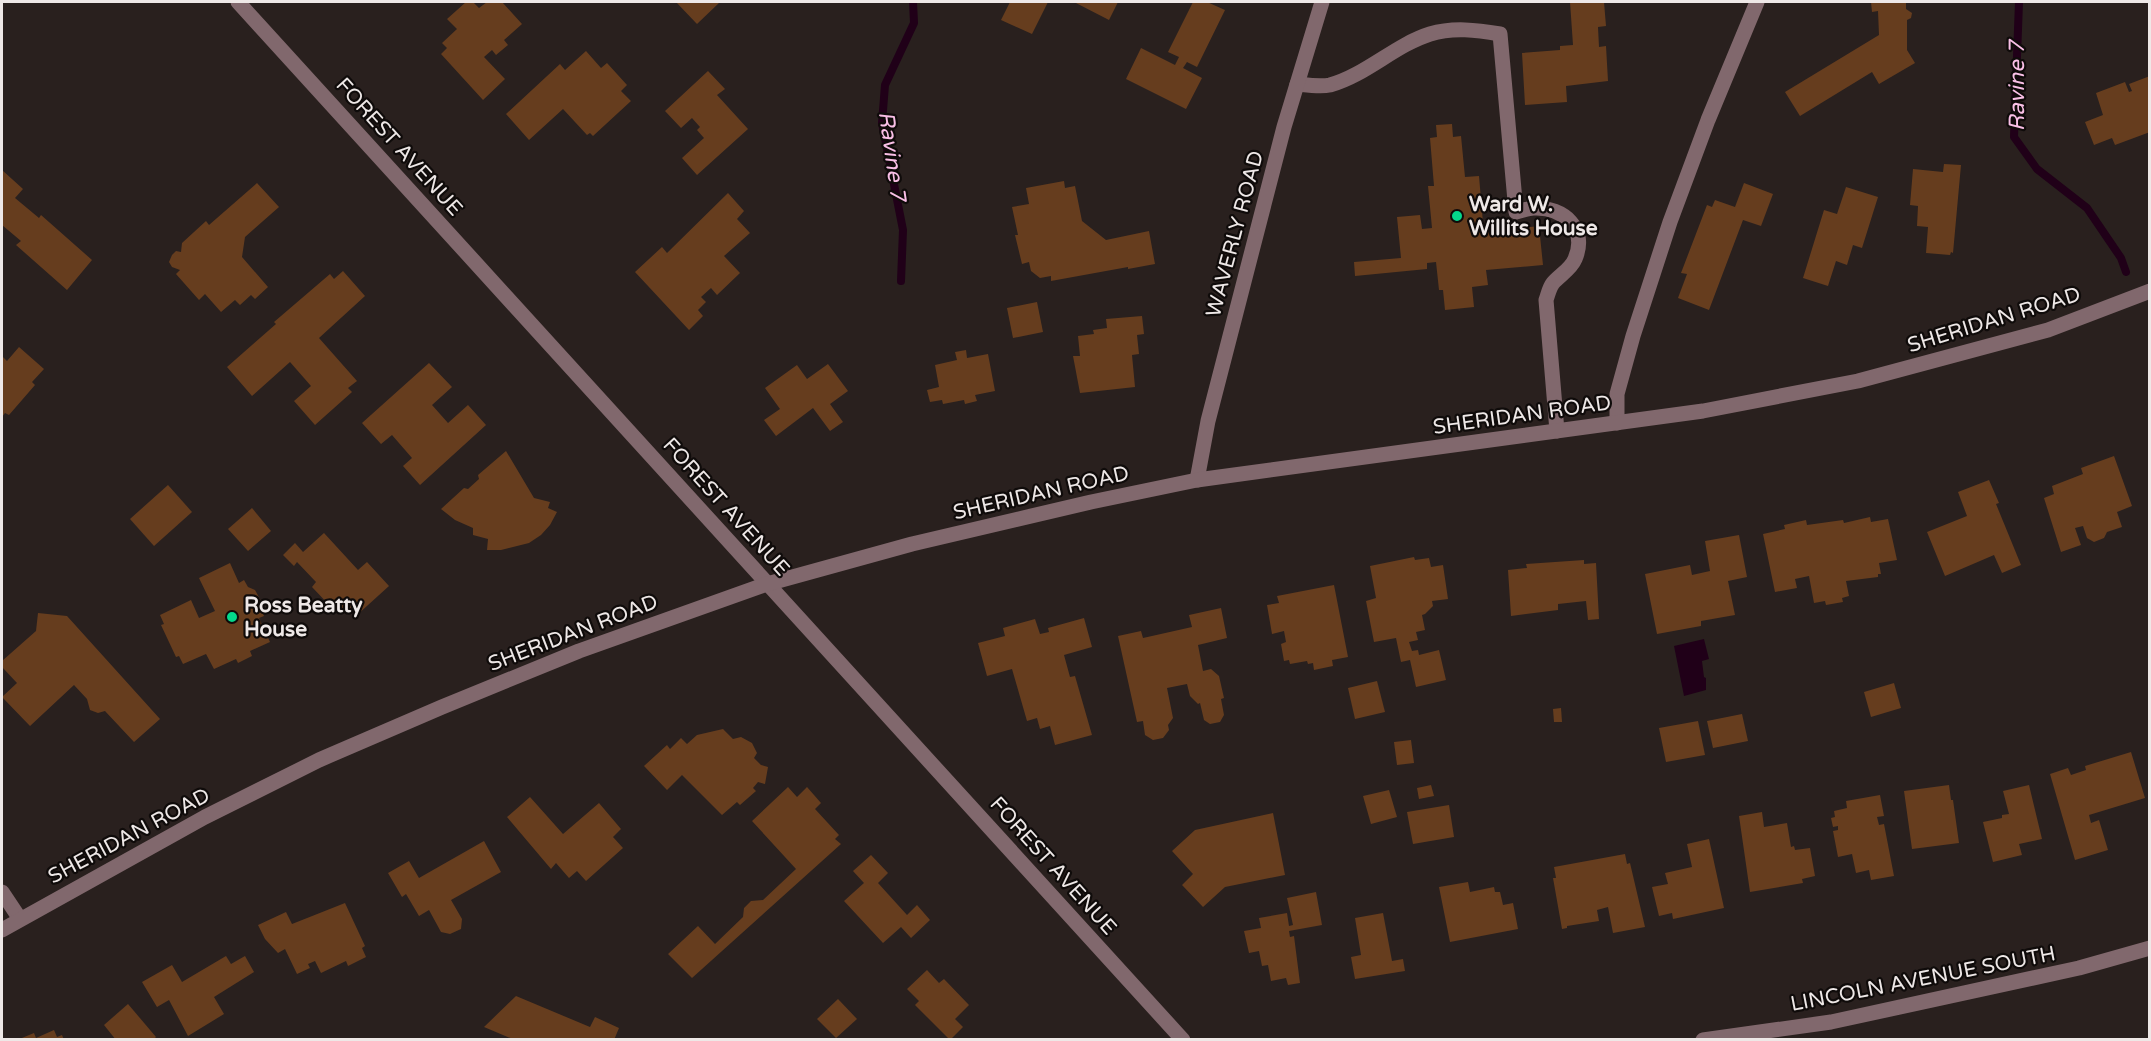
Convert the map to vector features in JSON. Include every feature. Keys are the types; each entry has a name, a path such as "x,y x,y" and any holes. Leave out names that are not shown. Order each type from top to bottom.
{"street":[{"name":"FOREST AVENUE","path":"238,2 1183,1040"},
{"name":"WAVERLY ROAD","path":"1197,480 1208,421 1284,128 1322,2"},
{"path":"1617,423 1617,394 1670,222 1708,120 1757,2"},
{"path":"1297,84 1328,86 1372,66 1430,34 1449,30 1477,30 1500,34 1516,212 1535,208 1552,211 1568,218 1579,235 1574,262 1551,285 1546,300 1557,431"},
{"name":"SHERIDAN ROAD","path":"2,930 205,818 319,760 442,706 579,651 767,584 912,543 1197,480 1703,411 1858,381 2048,330 2150,291"},
{"path":"2,892 20,919"},
{"name":"LINCOLN AVENUE SOUTH","path":"1703,1040 1831,1022 2079,968 2150,948"}],"shaded area":[{"path":"1704,639 1709,659 1702,661 1706,690 1684,696 1674,646"}],"building":[{"path":"466,2 473,2 479,8 487,2 502,2 522,24 504,40 508,45 496,55 492,50 484,57 505,79 483,100 441,54 447,48 442,43 457,29 447,19"},
{"path":"676,2 720,2 697,24"},
{"path":"1010,2 1048,2 1032,34 1001,20"},
{"path":"1074,2 1118,2 1109,20"},
{"path":"1193,2 1207,2 1225,10 1197,67 1187,62 1183,68 1202,78 1186,109 1126,79 1141,48 1175,65 1179,57 1168,52"},
{"path":"1570,2 1604,2 1606,26 1598,27 1599,47 1606,46 1608,81 1566,86 1567,102 1525,105 1522,53 1560,50 1560,46 1573,45"},
{"path":"1871,2 1906,2 1906,9 1912,13 1911,18 1907,20 1907,50 1915,63 1879,84 1872,72 1800,116 1785,92 1879,35 1878,11 1872,12"},
{"path":"586,51 601,68 607,63 627,85 621,91 631,101 593,136 590,133 587,135 563,109 529,140 506,114 560,64 565,70"},
{"path":"708,71 725,89 717,95 748,129 697,175 682,158 704,138 697,130 700,127 692,118 681,128 665,111"},
{"path":"2150,76 2150,132 2115,145 2112,138 2094,145 2085,122 2103,115 2096,93 2125,82 2129,92 2132,91 2129,84"},
{"name":"Ward W. Willits House","path":"1452,124 1453,137 1461,136 1465,177 1479,176 1483,223 1511,220 1512,229 1539,226 1543,265 1486,270 1488,285 1472,287 1474,307 1445,310 1443,290 1439,290 1436,262 1427,263 1427,269 1355,276 1354,262 1401,258 1397,217 1420,215 1422,229 1432,228 1428,186 1434,186 1430,138 1437,137 1436,125"},
{"path":"1944,164 1961,165 1953,253 1951,252 1950,255 1926,253 1928,227 1917,226 1918,206 1910,205 1913,169 1943,172"},
{"path":"2,170 23,189 15,198 39,218 41,215 92,260 67,290 16,245 21,241 2,225"},
{"path":"1064,181 1065,188 1075,186 1082,221 1106,240 1149,231 1155,264 1051,281 1051,276 1040,278 1031,271 1029,262 1022,264 1015,235 1018,235 1012,207 1029,204 1026,188"},
{"path":"257,183 279,207 245,237 242,257 268,287 255,299 251,295 240,305 235,300 221,312 205,294 199,300 176,274 180,270 172,267 169,262 176,251 181,252 182,243 206,221 209,225"},
{"path":"1744,183 1773,194 1761,226 1743,220 1709,310 1678,298 1687,274 1681,273 1707,205 1712,207 1715,200 1735,207"},
{"path":"1846,187 1878,197 1862,248 1853,245 1847,265 1836,261 1828,286 1803,278 1824,210 1837,214"},
{"path":"728,193 744,211 737,219 750,233 724,256 740,273 717,295 711,288 701,297 706,302 698,310 703,316 689,330 635,272 662,247 667,253"},
{"path":"343,271 365,296 319,338 357,381 348,388 352,392 315,425 294,401 311,386 290,362 252,396 227,367 276,324 274,322 330,274 334,279"},
{"path":"1037,302 1043,332 1013,338 1007,308"},
{"path":"1142,316 1144,334 1137,335 1139,354 1132,355 1135,387 1080,393 1073,356 1080,356 1078,336 1094,334 1093,330 1107,328 1106,319"},
{"path":"19,347 44,369 32,382 35,385 9,415 5,413 2,417 2,356 7,361"},
{"path":"966,350 967,358 988,354 995,391 975,395 977,401 965,404 964,400 943,404 942,400 930,402 927,390 939,387 935,365 957,360 955,352"},
{"path":"429,363 452,387 432,405 448,423 468,405 486,425 420,485 403,466 412,458 392,435 381,444 362,423"},
{"path":"828,364 848,391 830,404 843,422 830,431 813,408 776,436 764,420 780,409 765,388 797,365 807,379"},
{"path":"506,451 534,498 550,502 548,508 557,512 541,535 529,543 501,550 487,550 488,539 473,535 473,528 455,520 441,509 464,488 468,489 479,479 478,475"},
{"path":"2114,456 2132,506 2117,512 2122,527 2107,532 2104,538 2094,542 2087,538 2083,526 2075,528 2081,545 2061,552 2044,498 2054,494 2052,486 2083,474 2081,468"},
{"path":"1989,480 1999,503 1996,504 2021,565 2002,573 1994,555 1945,576 1927,532 1967,516 1958,492"},
{"path":"168,485 192,512 154,546 130,519"},
{"path":"252,508 271,531 248,551 228,529"},
{"path":"1870,517 1871,522 1888,519 1897,560 1879,563 1881,574 1878,574 1878,577 1846,581 1849,596 1842,598 1843,602 1826,605 1825,601 1814,603 1809,576 1795,579 1797,588 1775,592 1763,534 1785,529 1784,525 1806,520 1807,525 1843,520 1844,523"},
{"path":"324,533 358,570 367,562 389,586 357,615 348,605 342,608 334,604 331,607 312,587 316,582 297,562 294,566 283,555 295,543 303,552"},
{"path":"1739,535 1747,577 1728,581 1735,615 1701,621 1701,626 1657,634 1645,574 1690,565 1692,575 1710,571 1705,541"},
{"path":"1414,557 1415,560 1429,558 1431,567 1443,565 1448,599 1432,601 1433,606 1422,615 1425,630 1416,632 1418,640 1409,642 1412,651 1418,650 1419,655 1439,650 1446,680 1416,687 1410,660 1401,662 1396,638 1374,642 1366,601 1376,598 1370,566"},
{"path":"1584,560 1584,564 1596,563 1599,619 1588,620 1586,601 1558,604 1558,610 1511,616 1508,570 1527,568 1526,564"},
{"name":"Ross Beatty House","path":"230,563 239,583 244,580 248,587 255,590 261,601 259,605 264,616 259,618 270,642 250,651 252,656 238,663 236,659 214,669 206,654 183,664 179,656 176,657 161,625 164,624 160,615 191,600 199,618 215,611 199,578"},
{"path":"1334,585 1348,657 1332,660 1333,666 1314,670 1313,663 1308,664 1307,661 1290,664 1289,660 1284,661 1281,644 1286,642 1284,631 1272,634 1267,605 1279,603 1277,596"},
{"path":"1221,608 1227,638 1198,645 1203,671 1211,669 1219,676 1224,698 1221,699 1224,715 1220,722 1210,724 1204,720 1200,703 1198,704 1190,696 1187,684 1167,688 1173,718 1163,738 1153,740 1145,735 1143,721 1137,722 1118,636 1141,631 1143,638 1192,627 1189,615"},
{"path":"38,613 67,616 160,719 134,742 105,711 98,713 90,710 87,699 74,685 30,726 2,697 17,683 2,667 2,661 36,631"},
{"path":"1084,618 1092,647 1064,655 1070,677 1075,676 1092,735 1055,745 1050,726 1040,729 1037,718 1027,721 1012,669 987,676 978,643 1005,636 1003,628 1035,619 1040,634 1049,632 1048,628"},
{"path":"1377,681 1385,712 1355,719 1348,688"},
{"path":"1894,683 1901,708 1871,717 1864,692"},
{"path":"1561,708 1562,722 1554,722 1553,709"},
{"path":"1742,714 1748,741 1713,748 1707,721"},
{"path":"1698,721 1705,755 1666,762 1659,728"},
{"path":"723,729 733,739 741,737 752,743 757,753 754,758 761,765 768,767 765,784 758,782 753,788 756,791 740,805 737,802 722,815 682,775 667,790 644,766 667,745 670,749 681,738 687,744 697,735"},
{"path":"1411,740 1414,763 1397,765 1394,742"},
{"path":"2131,752 2145,798 2089,815 2091,823 2099,820 2108,850 2075,860 2050,774 2068,768 2071,775 2086,770 2085,766"},
{"path":"1431,785 1434,796 1419,799 1417,788"},
{"path":"1949,785 1959,843 1912,849 1904,791"},
{"path":"2029,785 2042,839 2019,844 2022,855 1993,862 1983,822 2009,814 2003,791"},
{"path":"788,787 797,797 807,787 821,803 815,809 839,835 835,839 841,844 692,978 668,954 698,926 715,944 743,917 744,908 751,901 763,900 796,869 752,821"},
{"path":"1389,790 1397,817 1371,824 1363,796"},
{"path":"1880,795 1884,816 1877,817 1879,825 1884,824 1894,876 1871,880 1869,870 1856,873 1852,854 1838,857 1833,831 1838,830 1838,826 1833,827 1831,818 1835,817 1834,811 1847,808 1846,801"},
{"path":"530,797 563,834 599,803 621,829 613,837 623,848 586,881 577,871 569,878 556,863 551,869 507,817"},
{"path":"1449,805 1454,837 1413,844 1407,812"},
{"path":"1762,812 1764,827 1787,823 1791,847 1794,846 1795,850 1810,848 1815,876 1802,879 1803,883 1750,892 1739,816"},
{"path":"1273,813 1285,875 1225,887 1203,907 1182,885 1193,874 1172,851 1195,830"},
{"path":"1709,839 1724,908 1673,919 1672,913 1659,916 1652,887 1668,884 1665,873 1692,867 1687,844"},
{"path":"484,841 501,872 451,900 462,919 461,929 450,934 441,932 429,910 419,916 406,894 402,897 388,873 409,861 419,878"},
{"path":"1625,854 1627,864 1630,863 1645,927 1613,933 1608,907 1597,910 1599,921 1567,926 1562,929 1553,878 1556,878 1554,867"},
{"path":"871,855 888,873 878,883 907,915 917,905 930,920 911,938 901,927 883,943 844,901 864,883 853,871"},
{"path":"1468,882 1470,892 1494,887 1495,892 1500,892 1503,905 1513,903 1518,929 1450,942 1439,887"},
{"path":"1316,892 1322,925 1289,931 1290,937 1294,936 1300,983 1288,985 1286,978 1271,981 1268,965 1262,966 1259,951 1249,953 1244,931 1261,928 1259,918 1287,913 1289,926 1293,925 1287,898"},
{"path":"345,903 365,946 362,948 366,957 348,966 346,961 321,973 315,961 308,964 310,968 297,974 285,949 278,953 265,939 258,925 286,912 292,924"},
{"path":"1383,913 1392,961 1403,959 1405,971 1355,979 1351,957 1361,955 1355,918"},
{"path":"226,956 231,964 245,956 254,972 214,997 224,1014 188,1036 169,1000 157,1007 142,982 172,965 182,982"},
{"path":"927,970 939,983 944,979 969,1005 955,1019 963,1027 950,1040 915,1005 919,1001 907,989"},
{"path":"516,996 590,1027 595,1017 619,1028 614,1040 515,1040 484,1027"},
{"path":"838,999 857,1019 836,1038 817,1019"},
{"path":"128,1004 156,1037 153,1040 116,1040 104,1025"},
{"path":"54,1030 57,1037 62,1035 64,1040 17,1040 34,1033 36,1038"}],"waterway":[{"name":"Ravine 7","path":"901,281 903,230 882,123 885,85 914,23 913,2"},
{"name":"Ravine 7","path":"2019,2 2014,137 2037,169 2087,208 2121,258 2126,272"}],"place":[{"name":"Ward W. Willits House","path":"1457,216"},
{"name":"Ross Beatty House","path":"232,617"}]}
